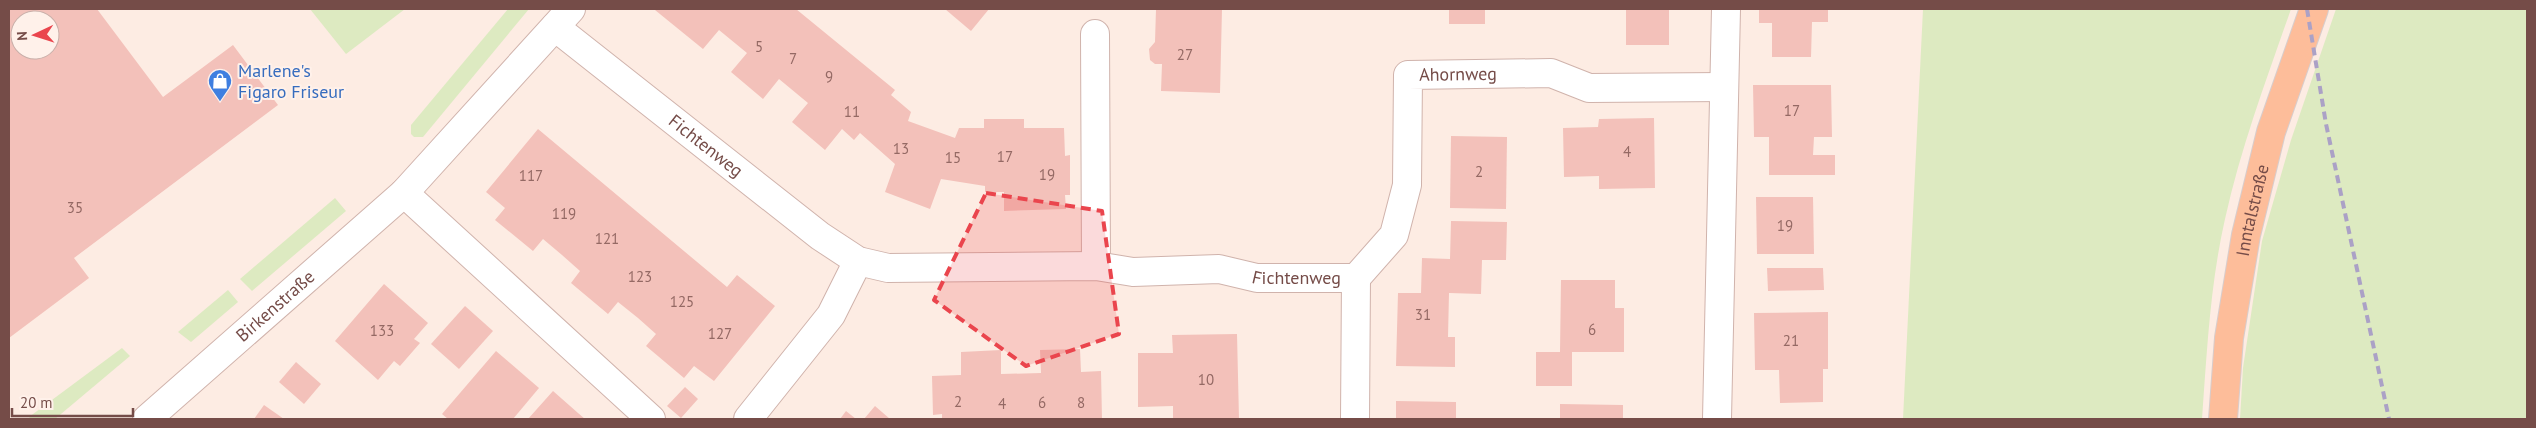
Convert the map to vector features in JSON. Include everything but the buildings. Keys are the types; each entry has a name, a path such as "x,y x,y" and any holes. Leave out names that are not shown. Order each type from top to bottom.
{"main road":[{"name":"Inntalstraße","path":"2223,419 2229,338 2246,236 2271,132 2314,9"}],"street":[{"path":"1717,419 1726,9"},
{"name":"Birkenstraße","path":"147,419 404,194 563,18"},
{"name":"Fichtenweg","path":"563,18 820,236 858,261 888,268 1096,266 1133,272 1219,269 1257,278 1356,278 1355,419"},
{"path":"1095,34 1096,266"},
{"name":"Ahornweg","path":"1356,278 1394,235 1407,185 1408,76 1551,73 1589,88 1724,87"},
{"path":"404,194 652,419"},
{"path":"748,419 831,316 858,261"}],"highlighted area":[{"path":"986,193 1102,211 1119,334 1026,366 934,300"}],"green space":[{"path":"310,9 405,9 346,54"},
{"path":"508,9 529,9 423,137 414,137 411,134 411,125"},
{"path":"1923,9 2291,9 2247,139 2225,219 2212,294 2202,419 1903,419"},
{"path":"2336,9 2527,9 2527,419 2240,419 2243,368 2262,241 2291,140"},
{"path":"335,198 346,211 252,291 240,279"},
{"path":"228,290 238,302 191,342 178,332"},
{"path":"122,348 130,356 55,419 31,419 29,417"}],"railway":[{"path":"2307,9 2326,124 2389,419"}],"place":[{"name":"Marlene's Figaro Friseur","path":"220,102"}]}
